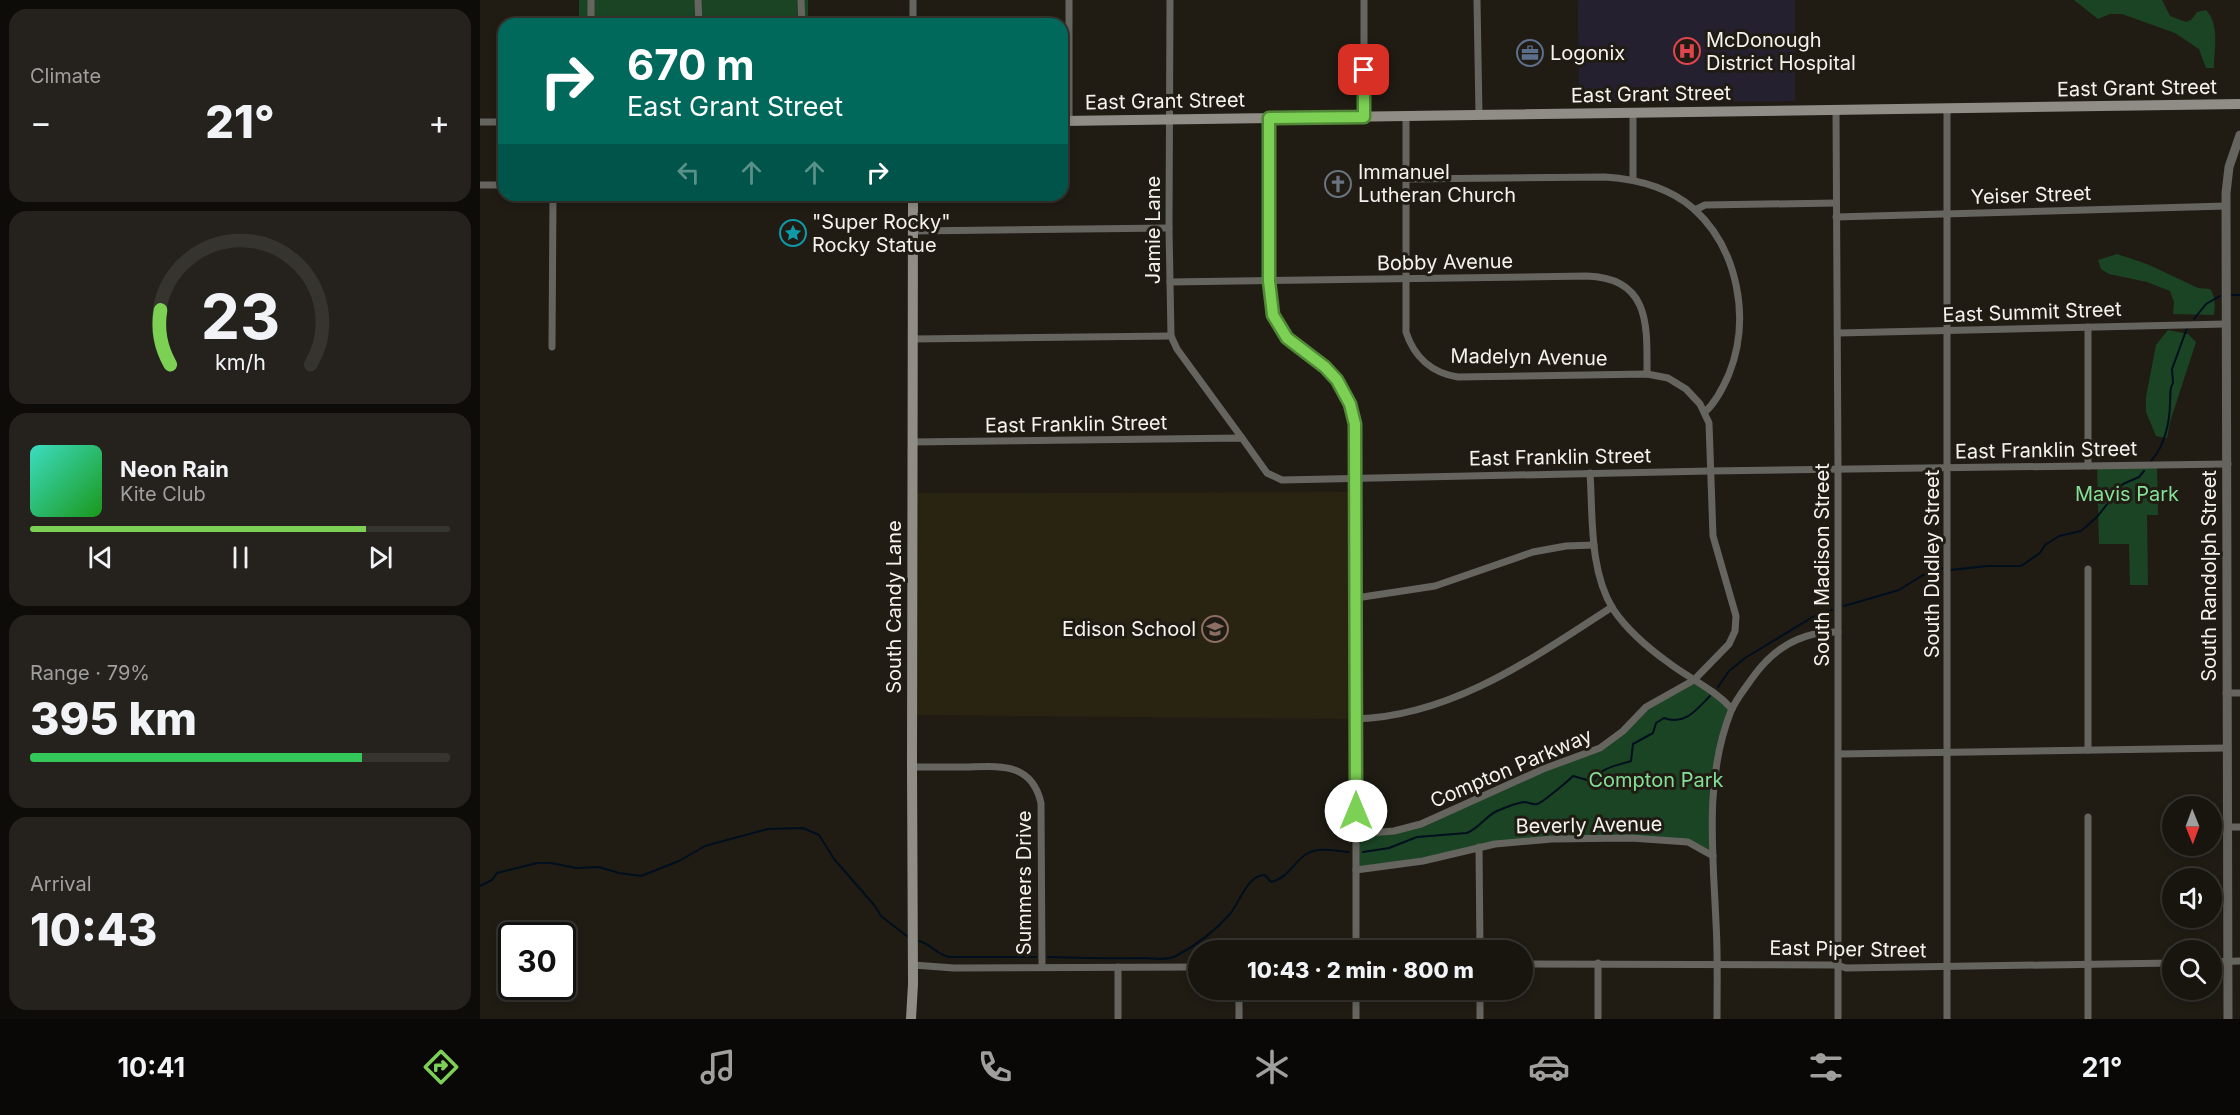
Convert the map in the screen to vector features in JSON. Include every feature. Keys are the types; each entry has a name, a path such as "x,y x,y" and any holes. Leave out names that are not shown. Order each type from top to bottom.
{"main road":[{"name":"East Grant Street","path":"1068,120 2240,104"},
{"name":"South Candy Lane","path":"911,1019 913,966 913,201"}],"street":[{"path":"591,0 591,18"},
{"path":"698,0 699,18"},
{"path":"801,0 802,18"},
{"path":"913,0 913,18"},
{"path":"1068,40 1069,0"},
{"name":"Jamie Lane","path":"1170,0 1171,336 1177,349 1242,438"},
{"path":"1364,0 1364,117"},
{"path":"1478,0 1479,115"},
{"name":"South Dudley Street","path":"1947,109 1949,332 1947,1019"},
{"name":"South Madison Street","path":"1836,110 1838,1019"},
{"path":"1633,112 1633,179"},
{"name":"Madelyn Avenue","path":"1406,117 1406,332 1418,356 1440,373 1458,377 1647,374 1668,378 1694,396 1705,412"},
{"path":"1269,118 1271,306 1281,331 1298,348 1325,367 1337,380 1346,394 1355,424 1356,940"},
{"path":"480,122 498,122"},
{"name":"South Randolph Street","path":"2228,1019 2226,206 2229,167 2240,135"},
{"path":"1406,179 1605,177 1633,179 1667,192 1695,210 1712,230 1731,268 1737,288 1740,312 1738,339 1731,368 1715,401 1705,412 1709,423 1710,471"},
{"path":"480,185 498,185"},
{"path":"552,347 553,201"},
{"path":"1695,210 1705,205 1836,203"},
{"name":"Yeiser Street","path":"1836,217 2226,206"},
{"path":"913,231 1169,228"},
{"name":"Bobby Avenue","path":"1170,282 1587,276 1606,278 1624,286 1637,300 1645,317 1647,374"},
{"name":"East Summit Street","path":"1838,333 2226,324"},
{"path":"2088,327 2088,466"},
{"path":"913,339 1171,336"},
{"name":"East Franklin Street","path":"912,442 1242,438 1264,470 1282,480 2228,464"},
{"name":"Compton Parkway","path":"1356,834 1387,832 1421,824 1543,769 1600,748 1623,731 1646,707 1694,680 1729,645 1736,623 1735,609 1713,536 1710,471"},
{"path":"1590,473 1594,545 1599,572 1612,608 1638,638 1655,653 1716,693 1732,709"},
{"path":"1356,598 1435,586 1533,552 1566,546 1594,545"},
{"path":"2088,569 2088,750"},
{"path":"1356,719 1403,714 1454,699 1518,666 1612,608"},
{"path":"1717,1019 1713,797 1717,758 1732,709 1761,665 1779,649 1811,634 1838,632"},
{"path":"2226,693 2240,693"},
{"path":"1839,754 2226,748"},
{"name":"Summers Drive","path":"912,767 1002,766 1023,774 1035,787 1041,803 1041,967"},
{"path":"2088,817 2088,1019"},
{"path":"2229,827 2240,827"},
{"name":"Beverly Avenue","path":"1356,870 1423,861 1479,847 1527,840 1631,838 1688,842 1713,856"},
{"path":"1479,847 1479,940"},
{"path":"2222,961 2240,961"},
{"path":"1598,963 1598,1019"},
{"name":"East Piper Street","path":"1533,964 1717,963 1837,965 1846,968 1946,968 2162,963"},
{"path":"913,966 954,968 1188,967"},
{"path":"1118,967 1118,1019"},
{"path":"1239,1000 1239,1019"},
{"path":"1356,1000 1356,1019"},
{"path":"1480,1000 1480,1019"}],"shaded area":[{"name":"McDonough District Hospital","path":"1578,0 1795,0 1795,101 1579,103"},
{"path":"1356,492 1356,719 912,715 912,493"}],"green space":[{"path":"579,0 808,0 808,18 579,18"},
{"path":"2074,0 2162,0 2170,16 2186,22 2191,20 2197,12 2206,10 2215,30 2214,68 2206,68 2199,49 2175,33 2122,14 2110,14 2098,19"},
{"path":"2117,254 2147,264 2198,288 2210,289 2214,298 2214,315 2173,314 2174,302 2170,291 2147,282 2109,274 2101,269 2098,260"},
{"path":"2168,330 2188,334 2196,342 2167,438 2156,436 2146,412 2146,397 2156,345"},
{"name":"Mavis Park","path":"2097,465 2157,465 2158,515 2147,515 2148,585 2130,585 2129,544 2099,544"},
{"name":"Compton Park","path":"1694,680 1732,709 1717,758 1713,856 1695,845 1631,838 1511,841 1423,861 1356,870 1356,834 1408,828 1600,748 1636,716"}],"waterway":[{"path":"2232,295 2240,295"},
{"path":"2194,319 2206,304 2220,296"},
{"path":"2151,461 2166,433 2173,383 2172,369 2187,328"},
{"path":"1950,570 1987,566 2021,566 2059,536 2081,531 2097,517 2123,484 2139,477 2144,471"},
{"path":"1844,606 1899,590 1923,575 1942,568"},
{"path":"1718,687 1729,671 1745,658 1816,615 1832,610"},
{"path":"1363,852 1389,848 1417,837 1467,833 1500,810 1526,802 1540,803 1573,776 1587,780 1595,779 1606,769 1631,761 1633,744 1653,733 1656,723 1664,718 1671,720 1684,718 1710,696"},
{"path":"480,886 492,880 497,873 537,863 576,868 599,867 641,876 679,861 705,846 768,829 803,828 819,835 834,859 881,916 908,937"},
{"path":"1048,957 1172,958 1197,943 1218,926 1230,914 1253,879 1265,875 1271,882 1277,880 1310,852 1326,850 1349,852"},
{"path":"919,941 949,957 1036,957"}],"place":[{"name":"McDonough District Hospital","path":"1687,51"},
{"name":"Logonix","path":"1530,53"},
{"name":"Immanuel Lutheran Church","path":"1338,184"},
{"name":"\"Super Rocky\" Rocky Statue","path":"793,233"},
{"name":"Edison School","path":"1215,629"}],"route":[{"path":"1356,811 1355,424 1350,404 1337,380 1325,367 1287,338 1273,315 1269,281 1269,118 1364,117 1364,70"}]}
